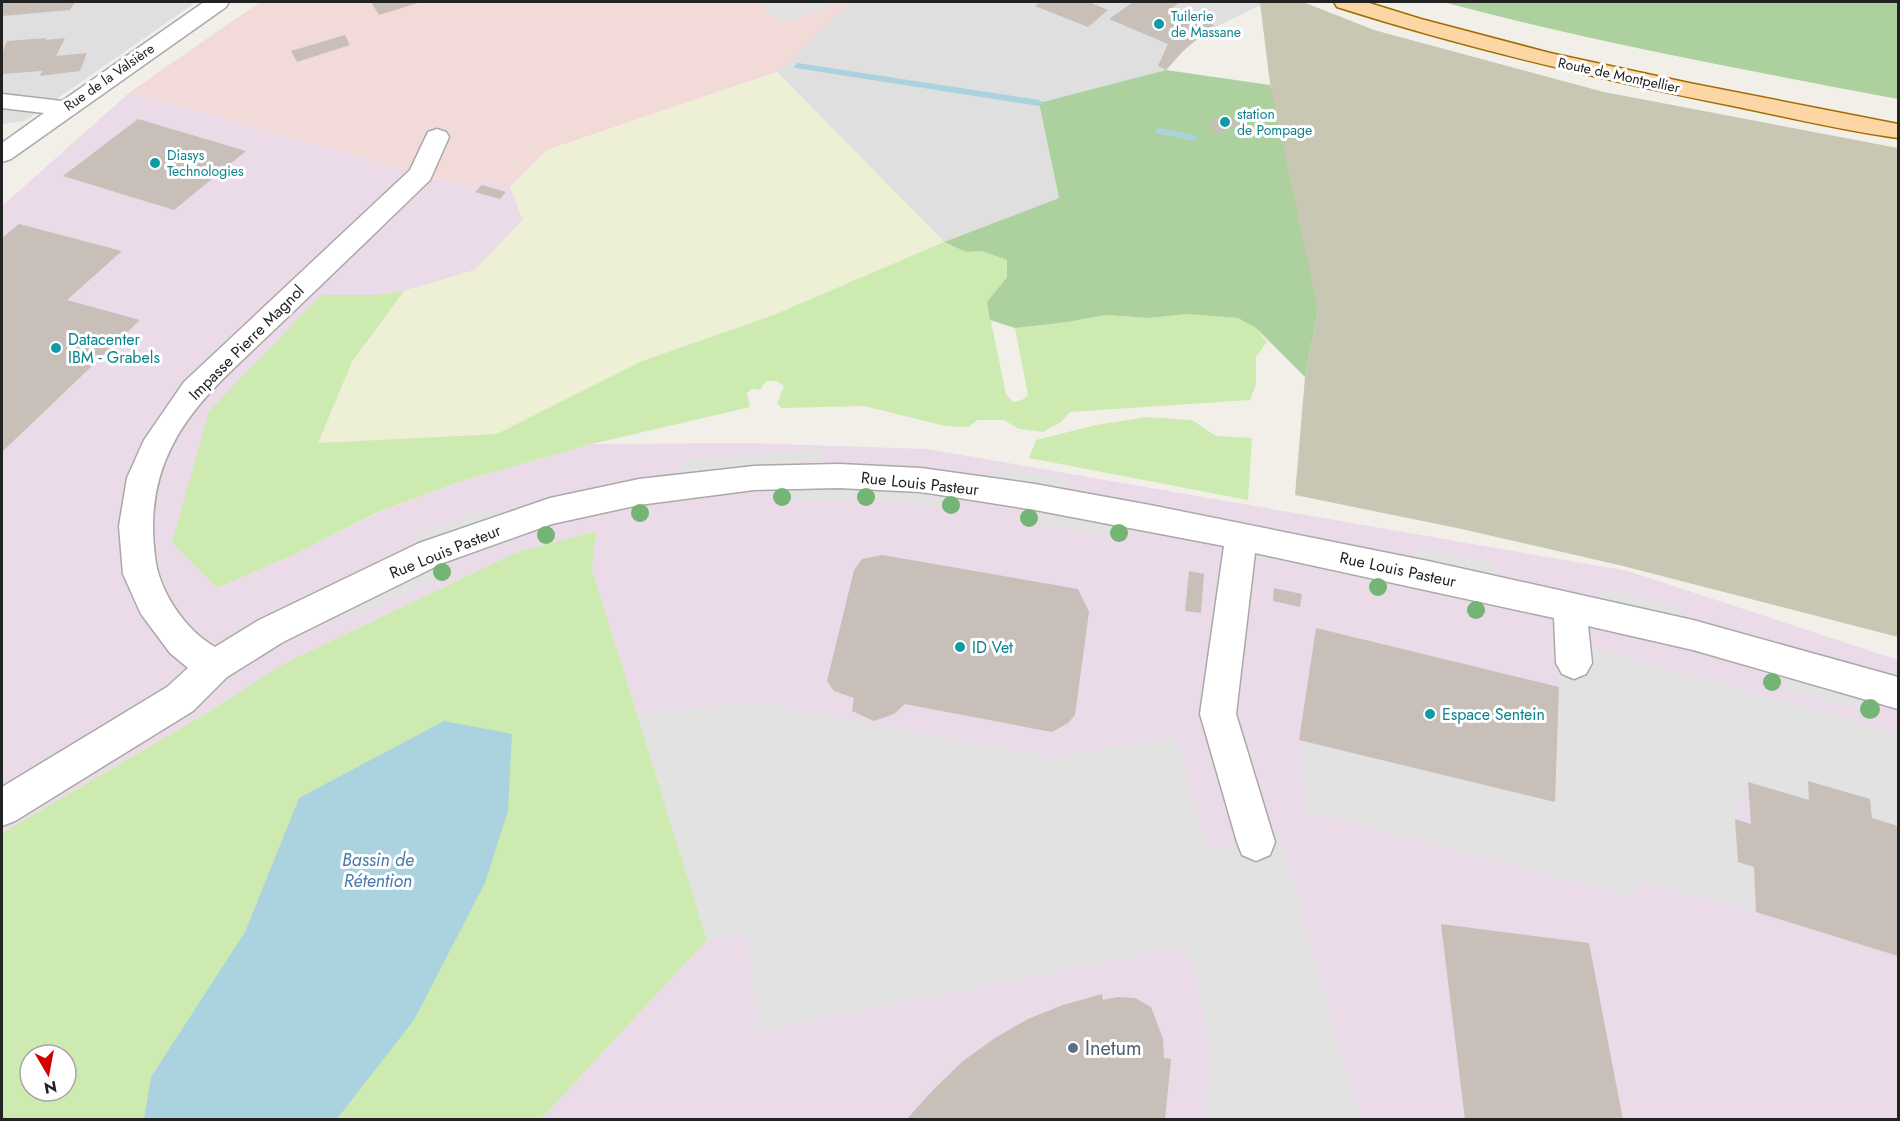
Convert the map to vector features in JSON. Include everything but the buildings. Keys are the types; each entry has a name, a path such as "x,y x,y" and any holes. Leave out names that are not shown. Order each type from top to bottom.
{"main road":[{"name":"Route de Montpellier","path":"1345,2 1404,21 1558,63 1899,131"}],"street":[{"name":"Rue de la Valsière","path":"2,154 64,108 218,2"},
{"path":"2,101 64,108"},
{"name":"Impasse Pierre Magnol","path":"215,666 194,653 182,642 153,604 140,574 135,526 142,478 159,440 194,390 421,174 437,137"},
{"name":"Rue Louis Pasteur","path":"2,808 180,699 215,666 271,631 309,610 431,553 550,511 639,492 754,478 839,476 921,480 1035,497 1428,575 1692,635 1899,693"},
{"path":"1241,538 1218,714 1256,842"},
{"path":"1570,609 1574,663"}],"shaded area":[{"path":"2,2 196,2 25,121 2,124"},
{"path":"260,2 851,2 777,72 547,150 510,187 482,181 473,189 130,92"},
{"path":"759,2 844,2 781,23"},
{"path":"846,2 1267,2 1209,30 1183,51 1166,70 1039,103 1059,198 944,242 777,72"},
{"path":"1303,2 1374,30 1604,92 1898,148 1898,637 1623,566 1457,528 1295,495 1305,377 1318,310 1280,164 1260,3"},
{"path":"777,72 944,242 771,316 642,361 497,434 317,443 352,362 404,291 475,270 523,220 510,187 547,150"},
{"path":"130,92 473,189 482,181 510,187 523,220 475,270 404,291 375,295 321,295 217,588 295,554 381,511 462,481 592,444 747,443 927,449 1628,571 1898,660 1898,1119 541,1119 707,940 592,569 595,531 515,553 285,663 210,711 2,833 2,206"},
{"path":"824,449 823,461 679,472 680,461 752,453"},
{"path":"996,466 1068,479 1065,489 994,476"},
{"path":"789,490 863,490 862,500 788,499"},
{"path":"873,490 946,498 944,508 871,500"},
{"path":"488,508 491,517 418,543 415,534"},
{"path":"1038,513 1112,526 1110,537 1036,523"},
{"path":"1417,547 1496,565 1496,575 1416,557"},
{"path":"432,571 436,579 346,621 343,611"},
{"path":"1599,588 1682,607 1683,618 1600,599"},
{"path":"1553,639 1612,653 1898,733 1898,826 1872,818 1870,799 1809,800 1748,782 1735,819 1738,862 1754,867 1756,912 1637,881 1632,897 1305,811 1299,740 1555,802 1559,688"},
{"path":"1786,678 1861,698 1863,710 1787,690"},
{"path":"758,702 1052,757 1176,737 1208,848 1281,838 1360,1119 1204,1119 1209,1055 1200,993 1184,947 758,1031 746,933 707,940 637,713"}],"green space":[{"path":"1443,2 1898,2 1898,99 1613,43"},
{"path":"1166,70 1270,85 1318,310 1305,377 1256,328 1238,318 1188,314 1149,318 1105,315 1015,328 990,320 987,302 1007,277 1007,260 981,251 966,252 944,242 1059,198 1039,103"},
{"path":"944,242 966,252 981,251 1007,260 1007,277 987,302 1006,394 1013,402 1022,400 1028,395 1015,328 1105,315 1149,318 1188,314 1238,318 1256,328 1267,342 1256,357 1256,384 1250,400 1070,412 1061,422 1043,432 1019,429 1004,420 978,420 968,427 945,426 864,406 782,408 777,404 784,386 776,381 766,381 760,390 752,389 747,393 750,407 592,444 462,481 380,511 295,554 217,588 172,542 209,411 321,295 375,295 404,291 352,362 318,443 497,434 642,361 771,316"},
{"path":"1147,417 1192,420 1216,436 1252,438 1248,500 1029,458 1036,440 1096,425"},
{"path":"596,531 592,569 707,940 541,1119 2,1119 2,833 210,711 285,663 515,553"}],"water":[{"name":"Bassin de Rétention","path":"444,721 512,734 508,811 485,883 414,1020 337,1119 144,1119 151,1077 245,932 299,798"}],"waterway":[{"path":"798,66 1039,103"},
{"path":"1159,131 1194,138"}],"place":[{"name":"Tuilerie de Massane","path":"1159,24"},
{"name":"station de Pompage","path":"1225,122"},
{"name":"Diasys Technologies","path":"155,163"},
{"name":"Datacenter IBM - Grabels","path":"56,348"},
{"name":"ID Vet","path":"960,647"},
{"name":"Espace Sentein","path":"1430,714"},
{"name":"Inetum","path":"1073,1048"}]}
